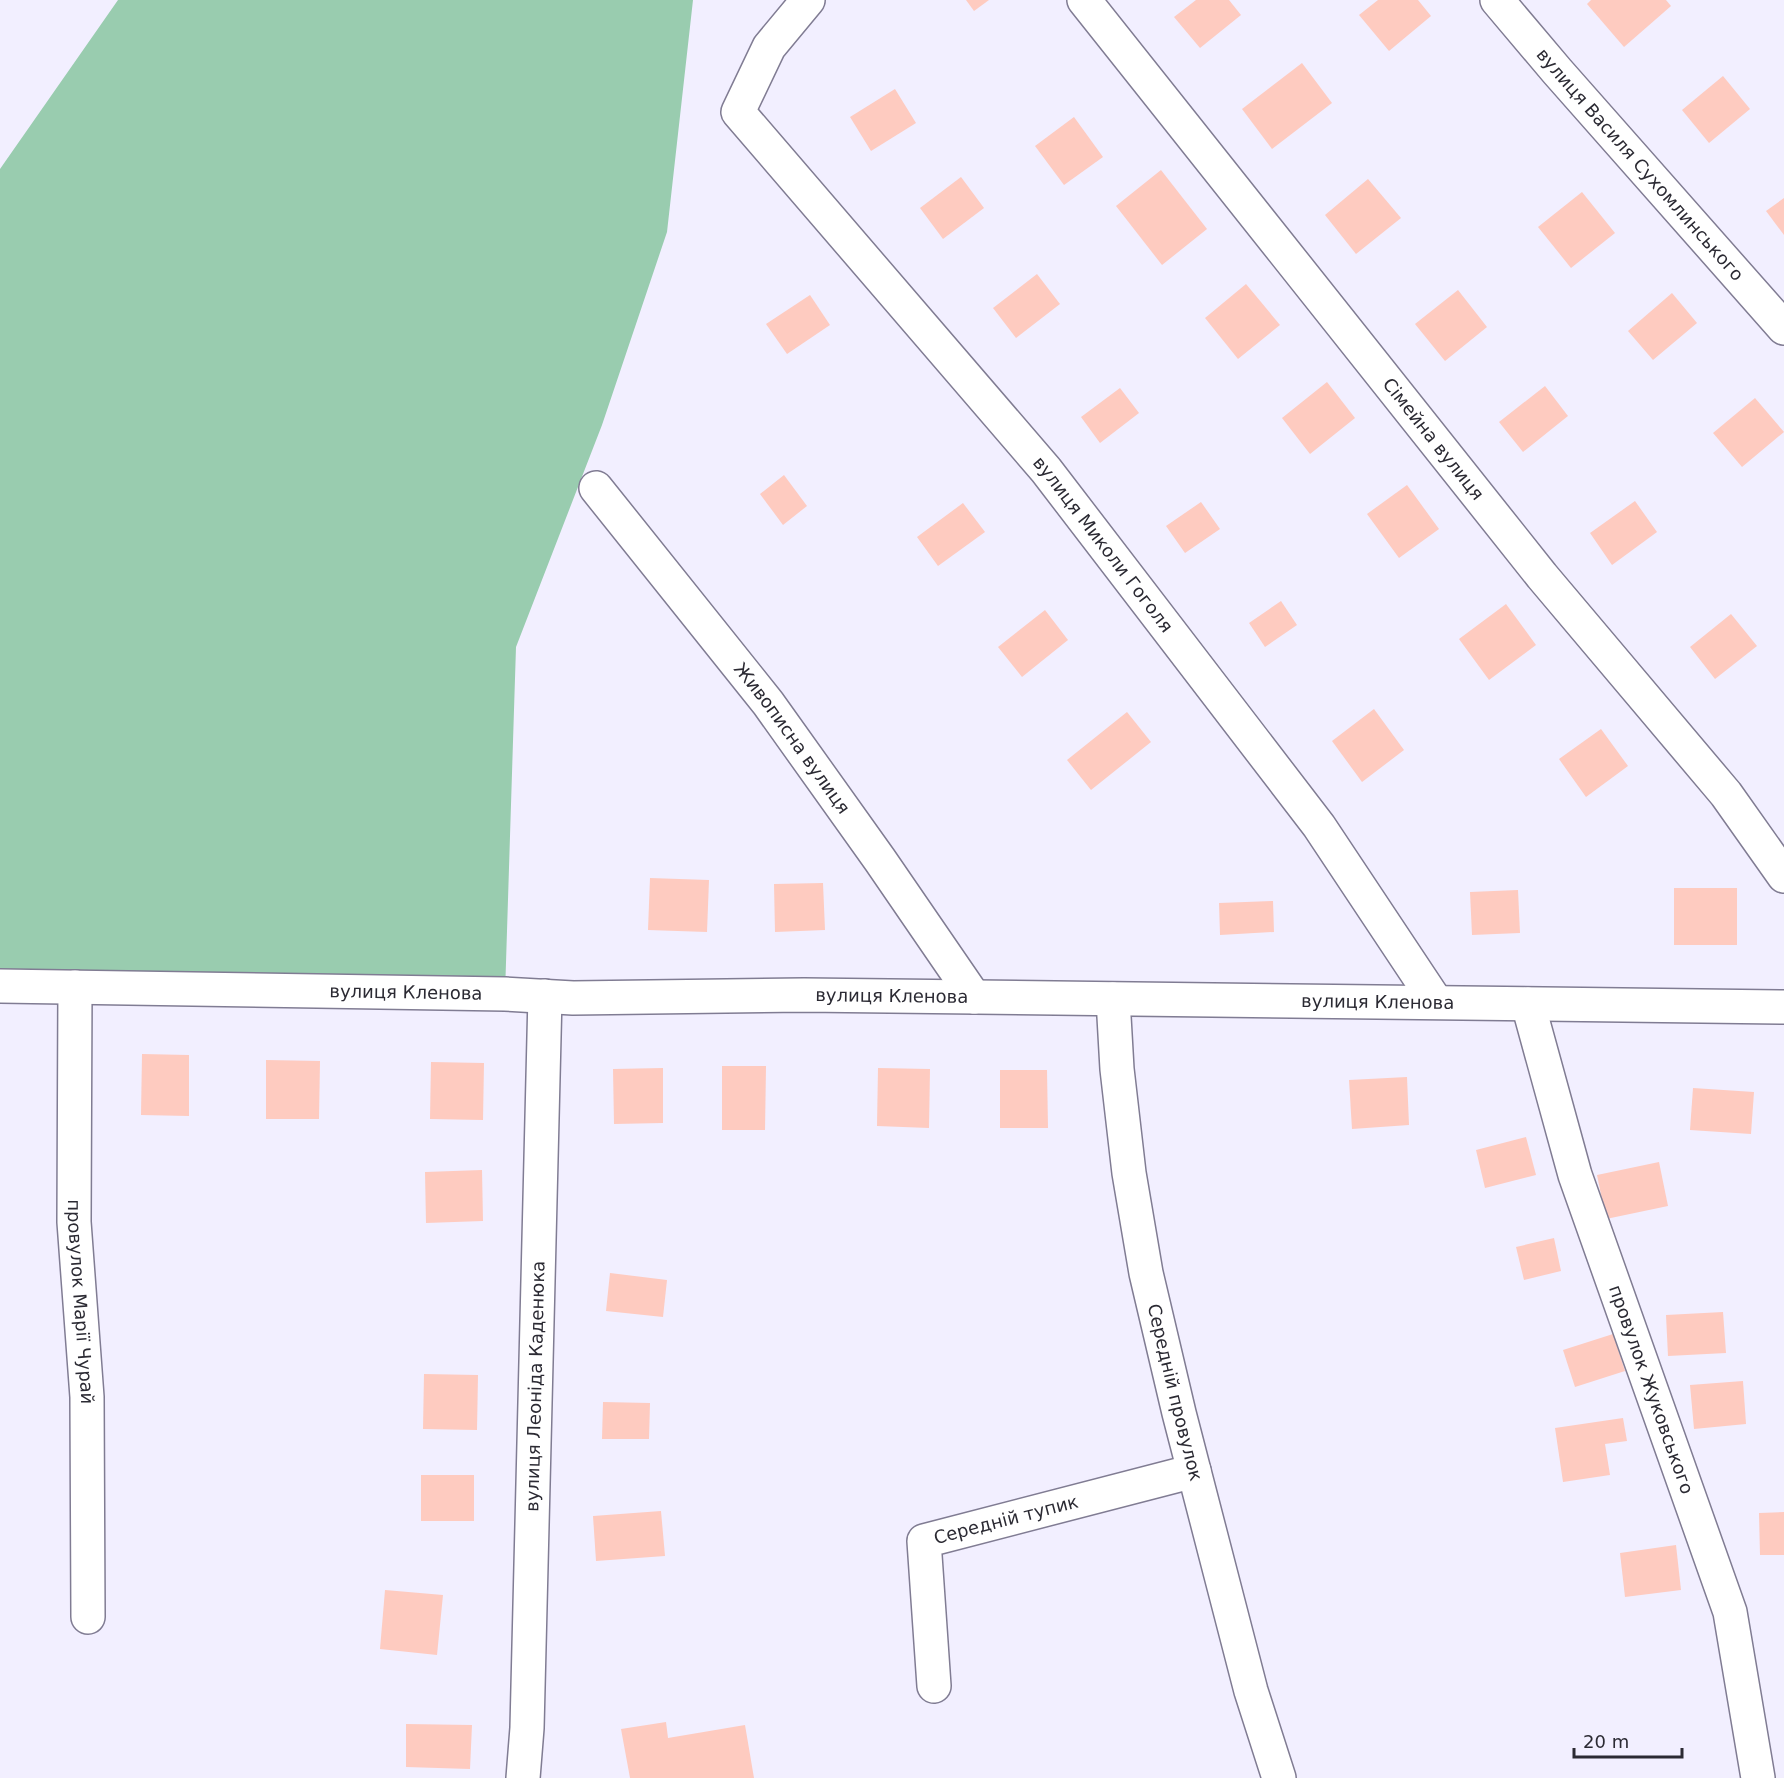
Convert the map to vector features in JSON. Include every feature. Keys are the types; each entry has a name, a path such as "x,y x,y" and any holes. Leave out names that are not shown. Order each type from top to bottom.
{"street":[{"name":"вулиця Миколи Гоголя","path":"808,0 769,47 738,112 1046,470 1319,826 1436,1002"},
{"name":"Сімейна вулиця","path":"1084,0 1542,576 1726,794 1784,876"},
{"name":"вулиця Василя Сухомлинського","path":"1497,0 1784,328"},
{"name":"Живописна вулиця","path":"596,488 768,704 880,860 974,997"},
{"name":"вулиця Кленова","path":"0,986 573,998 804,995 1784,1007"},
{"name":"провулок Марії Чурай","path":"75,987 75,1222 87,1397 88,1617"},
{"name":"вулиця Леоніда Каденюка","path":"523,1778 527,1728 545,996"},
{"name":"Середній провулок","path":"1113,999 1117,1069 1129,1173 1146,1273 1251,1691 1279,1778"},
{"name":"провулок Жуковського","path":"1528,1004 1575,1175 1730,1612 1758,1778"},
{"name":"Середній тупик","path":"934,1686 924,1541 1194,1471"}],"green space":[{"path":"118,0 693,0 667,232 602,425 516,647 505,994 0,986 0,169"}],"building":[{"path":"966,0 989,0 974,11"},
{"path":"1196,0 1229,0 1241,15 1200,48 1174,17"},
{"path":"1378,0 1418,0 1431,16 1389,51 1359,15"},
{"path":"1591,0 1666,0 1671,6 1624,47 1587,4"},
{"path":"1302,63 1332,103 1272,149 1242,109"},
{"path":"1723,76 1750,109 1709,143 1682,110"},
{"path":"895,89 916,123 871,151 850,117"},
{"path":"1074,117 1103,157 1064,185 1035,146"},
{"path":"1161,170 1207,229 1162,265 1116,206"},
{"path":"961,177 984,208 943,239 920,208"},
{"path":"1368,179 1401,218 1356,254 1325,215"},
{"path":"1582,192 1615,233 1571,268 1538,227"},
{"path":"1784,198 1784,235 1766,211"},
{"path":"1037,274 1060,304 1016,338 993,308"},
{"path":"1246,284 1280,325 1238,359 1205,318"},
{"path":"1458,290 1487,327 1445,361 1415,324"},
{"path":"1672,293 1697,323 1653,360 1628,331"},
{"path":"810,295 830,325 787,354 766,324"},
{"path":"1327,382 1355,418 1310,454 1282,418"},
{"path":"1545,386 1568,416 1523,452 1499,422"},
{"path":"1120,388 1139,413 1100,443 1081,417"},
{"path":"1755,398 1784,432 1742,467 1713,433"},
{"path":"784,475 807,506 783,525 760,494"},
{"path":"1407,485 1439,529 1399,558 1367,514"},
{"path":"1635,501 1657,532 1612,565 1590,533"},
{"path":"1201,502 1220,529 1185,553 1166,526"},
{"path":"963,503 985,532 938,566 917,537"},
{"path":"1281,601 1297,625 1265,647 1249,623"},
{"path":"1506,604 1536,645 1489,680 1459,639"},
{"path":"1045,610 1068,640 1022,677 998,647"},
{"path":"1731,614 1757,646 1715,679 1690,647"},
{"path":"1374,709 1404,750 1362,782 1332,741"},
{"path":"1127,712 1151,742 1091,790 1067,760"},
{"path":"1601,729 1628,766 1586,797 1559,759"},
{"path":"650,878 709,880 707,932 648,930"},
{"path":"823,883 825,930 775,932 774,884"},
{"path":"1674,888 1737,888 1737,945 1674,945"},
{"path":"1518,890 1520,933 1472,935 1470,892"},
{"path":"1273,901 1274,932 1220,935 1219,903"},
{"path":"142,1054 189,1055 189,1116 141,1115"},
{"path":"266,1060 320,1061 319,1119 266,1119"},
{"path":"431,1062 484,1063 483,1120 430,1119"},
{"path":"722,1066 766,1066 765,1130 722,1130"},
{"path":"663,1068 663,1123 614,1124 613,1069"},
{"path":"878,1068 930,1069 929,1128 877,1126"},
{"path":"1000,1070 1047,1070 1048,1128 1000,1128"},
{"path":"1407,1077 1409,1125 1352,1129 1349,1080"},
{"path":"1693,1088 1754,1092 1751,1134 1690,1130"},
{"path":"1526,1137 1536,1175 1485,1188 1476,1150"},
{"path":"1659,1162 1668,1206 1606,1219 1597,1175"},
{"path":"482,1170 483,1221 426,1223 425,1172"},
{"path":"1554,1238 1561,1271 1524,1280 1516,1247"},
{"path":"610,1273 667,1280 663,1317 606,1311"},
{"path":"1723,1312 1726,1353 1668,1356 1666,1315"},
{"path":"1613,1334 1625,1371 1575,1387 1563,1350"},
{"path":"424,1374 478,1375 477,1430 423,1429"},
{"path":"1743,1381 1746,1424 1694,1429 1690,1385"},
{"path":"603,1402 650,1403 649,1439 602,1439"},
{"path":"1623,1418 1627,1441 1605,1444 1610,1475 1563,1482 1555,1428"},
{"path":"421,1475 474,1475 474,1521 421,1521"},
{"path":"661,1511 665,1556 596,1561 593,1516"},
{"path":"1784,1512 1784,1555 1760,1555 1759,1513"},
{"path":"1676,1545 1681,1590 1625,1597 1620,1553"},
{"path":"385,1590 443,1595 437,1655 380,1649"},
{"path":"666,1722 668,1738 745,1725 754,1778 630,1778 621,1729"},
{"path":"406,1724 472,1725 470,1769 406,1767"}]}
